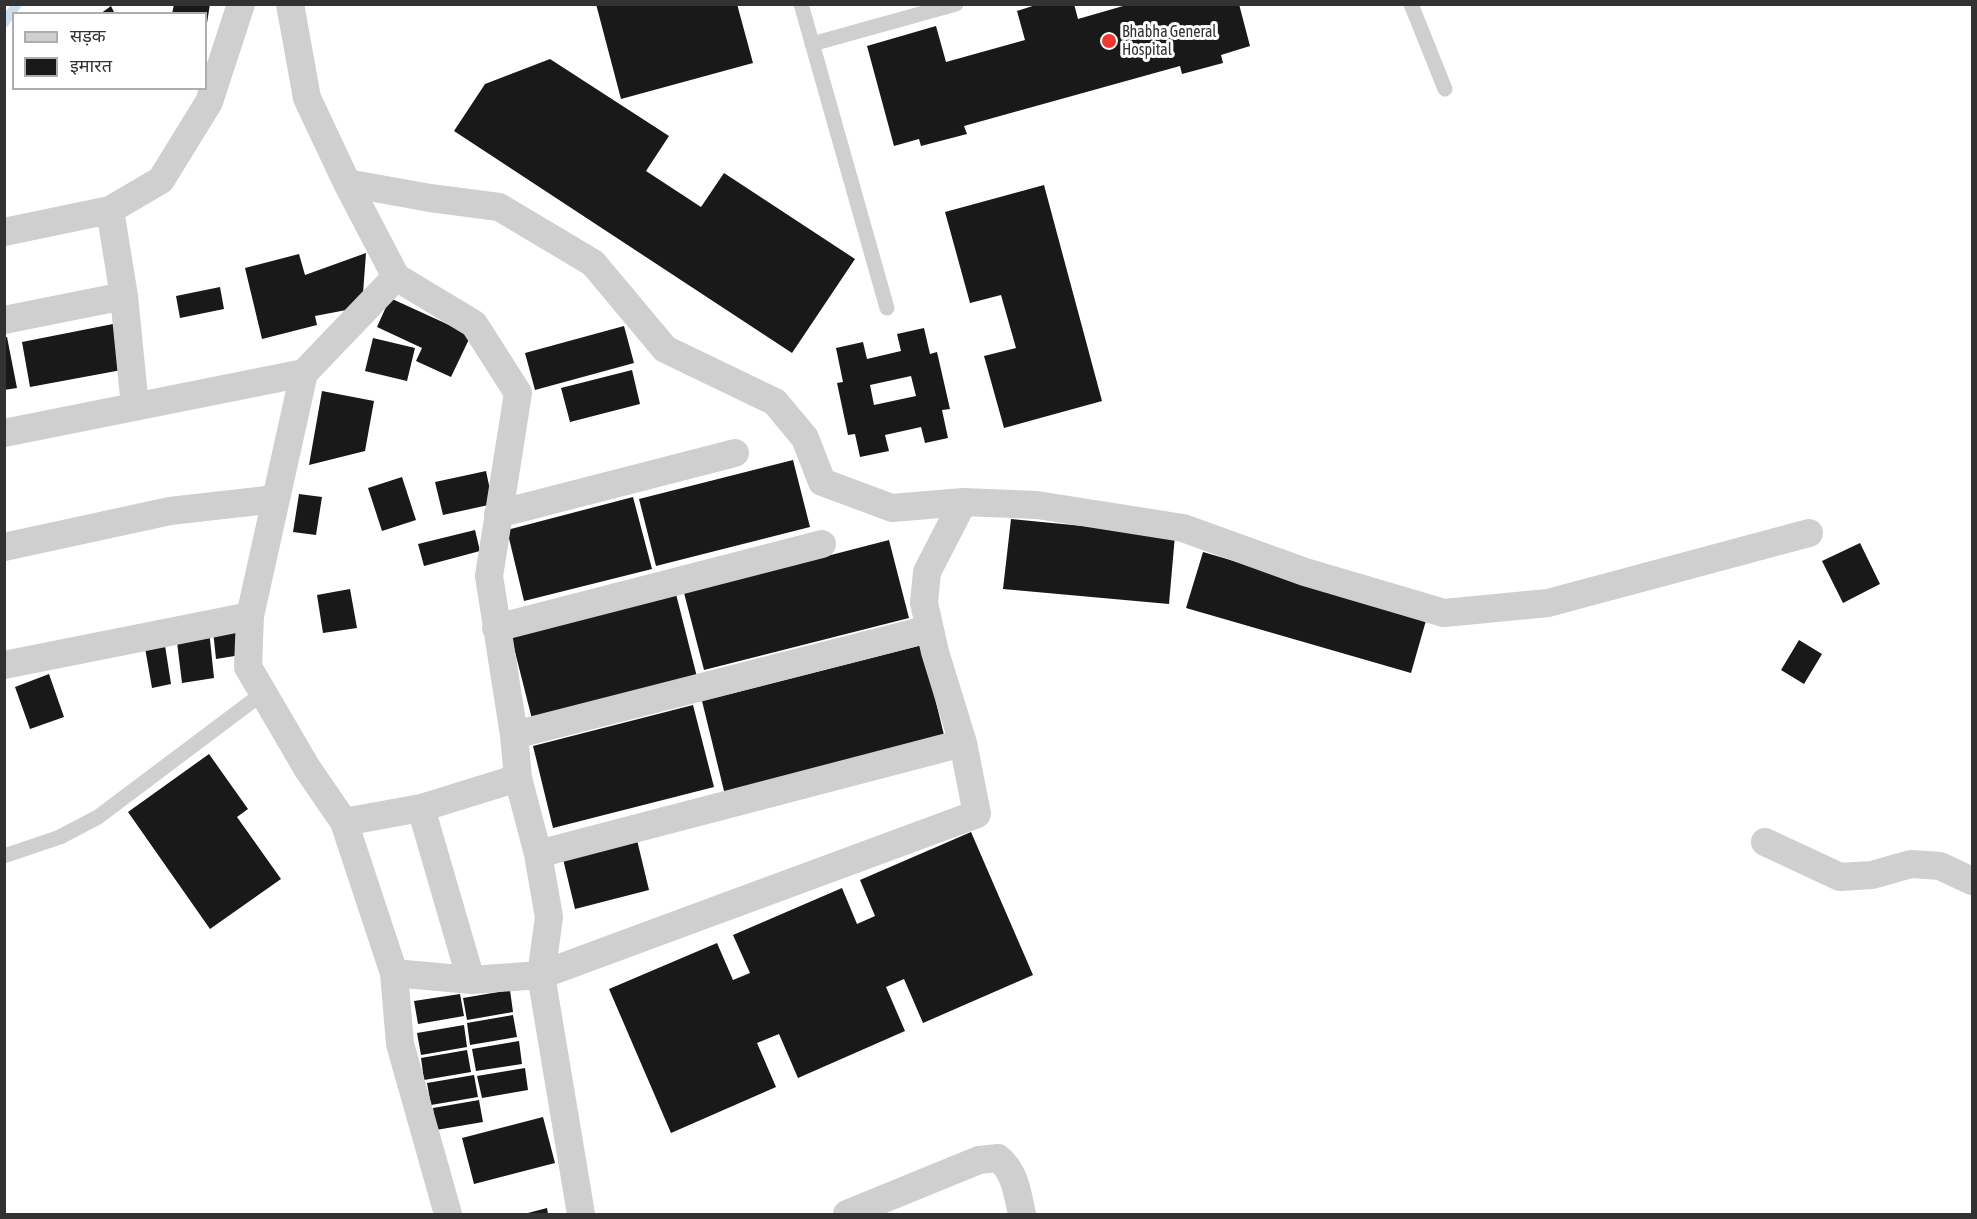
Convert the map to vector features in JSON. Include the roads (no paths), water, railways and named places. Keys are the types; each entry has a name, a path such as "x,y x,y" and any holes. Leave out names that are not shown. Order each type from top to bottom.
{"street":[{"path":"4,232 110,210 161,180 208,102 241,4"},
{"path":"290,4 308,98 347,183 396,276 474,324 518,393 489,576 514,735 518,778 538,854 549,917 541,975 580,1215"},
{"path":"347,183 498,207 593,263 665,349 775,402 805,438 822,482 892,508 963,502 1036,505 1183,528 1305,572 1444,613 1548,603 1809,533"},
{"path":"110,210 124,296 135,407"},
{"path":"396,276 304,374 250,616 248,667 307,768 344,822 394,973 399,1044 448,1215"},
{"path":"4,320 124,296"},
{"path":"4,433 304,374"},
{"path":"498,514 735,453"},
{"path":"4,547 170,511 276,499"},
{"path":"394,973 471,980 541,975 976,814 963,743 929,629 924,603 927,572 963,502"},
{"path":"496,628 822,544"},
{"path":"4,665 250,616"},
{"path":"514,735 929,629"},
{"path":"538,854 963,743"},
{"path":"344,822 421,808 518,778"},
{"path":"421,808 471,980"},
{"path":"1765,842 1840,877 1872,875 1911,864 1940,866 1972,881"},
{"path":"847,1215 979,1160 998,1158 1008,1166 1014,1180 1022,1215"}],"lane":[{"path":"801,4 887,308"},
{"path":"812,44 956,4"},
{"path":"1411,4 1445,89"},
{"path":"4,855 60,837 98,817 263,693"}],"waterway":[{"path":"4,23 17,4"}],"place":[{"name":"Bhabha General Hospital","path":"1109,41"}]}
